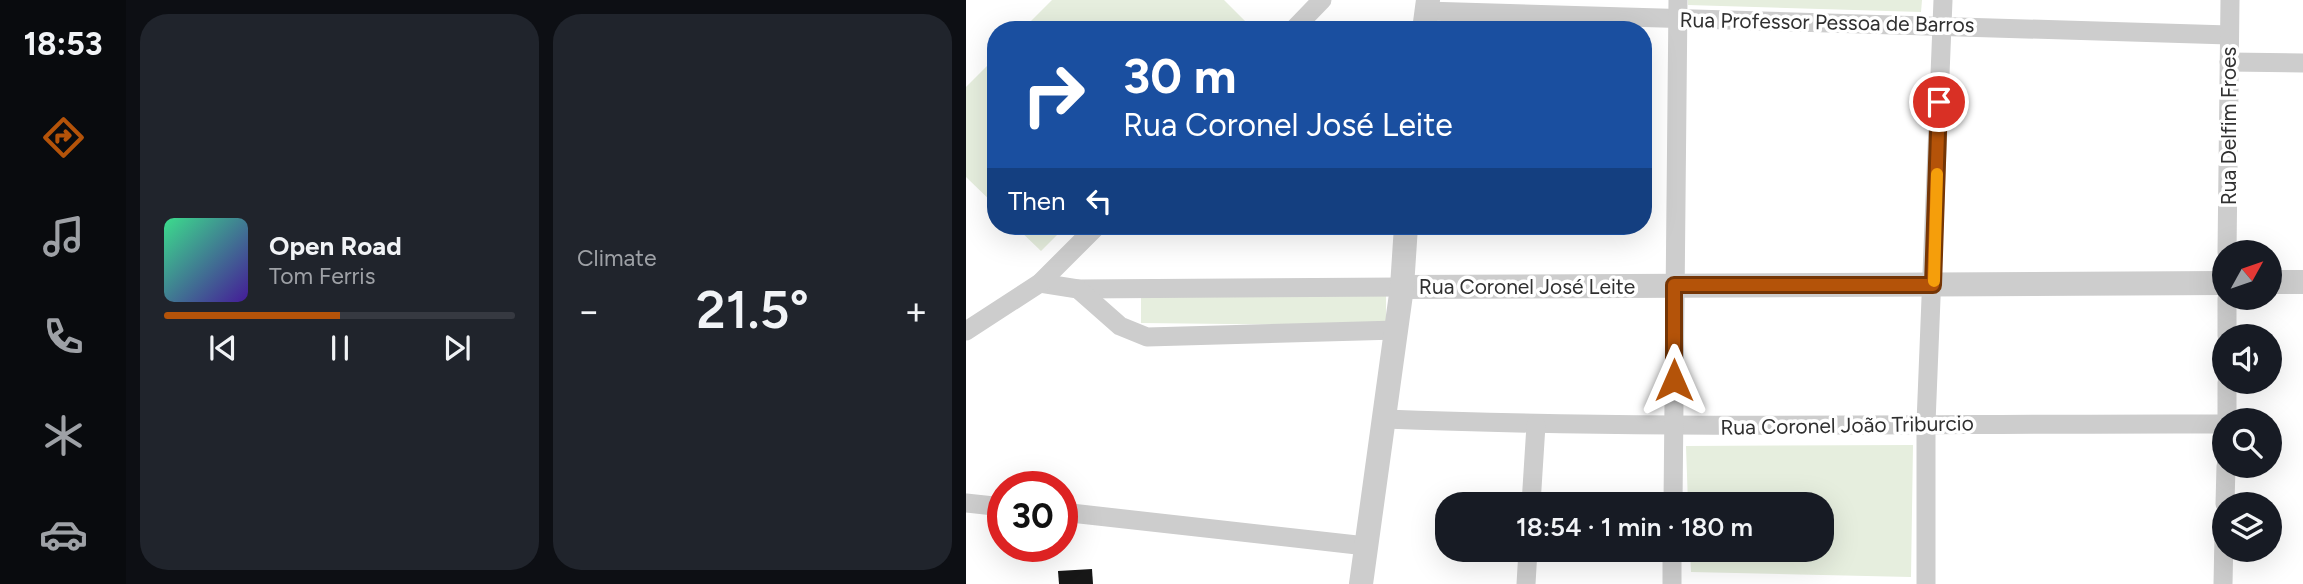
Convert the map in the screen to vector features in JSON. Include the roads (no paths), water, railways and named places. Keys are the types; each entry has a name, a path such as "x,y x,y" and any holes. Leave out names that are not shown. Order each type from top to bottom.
{"street":[{"path":"1302,21 1322,0"},
{"path":"1926,584 1926,423 1943,0"},
{"name":"Rua Delfim Froes","path":"2227,240 2230,0"},
{"path":"1673,492 1678,9"},
{"name":"Rua Professor Pessoa de Barros","path":"1426,13 1678,9 1942,24 2229,35"},
{"path":"2230,62 2303,62"},
{"path":"966,331 1040,283 1088,235"},
{"path":"1361,584 1397,330 1405,235"},
{"path":"2282,282 2303,282"},
{"name":"Rua Coronel José Leite","path":"1040,283 1078,289 2212,283"},
{"path":"1078,289 1121,326 1147,337 1397,330"},
{"name":"Rua Coronel João Triburcio","path":"1385,419 1674,428 1926,423 2212,424"},
{"path":"1532,492 1536,425"},
{"path":"966,503 987,505"},
{"path":"1078,514 1366,546"},
{"path":"1526,584 1527,562"},
{"path":"1672,562 1672,584"},
{"path":"2223,562 2223,584"}]}
